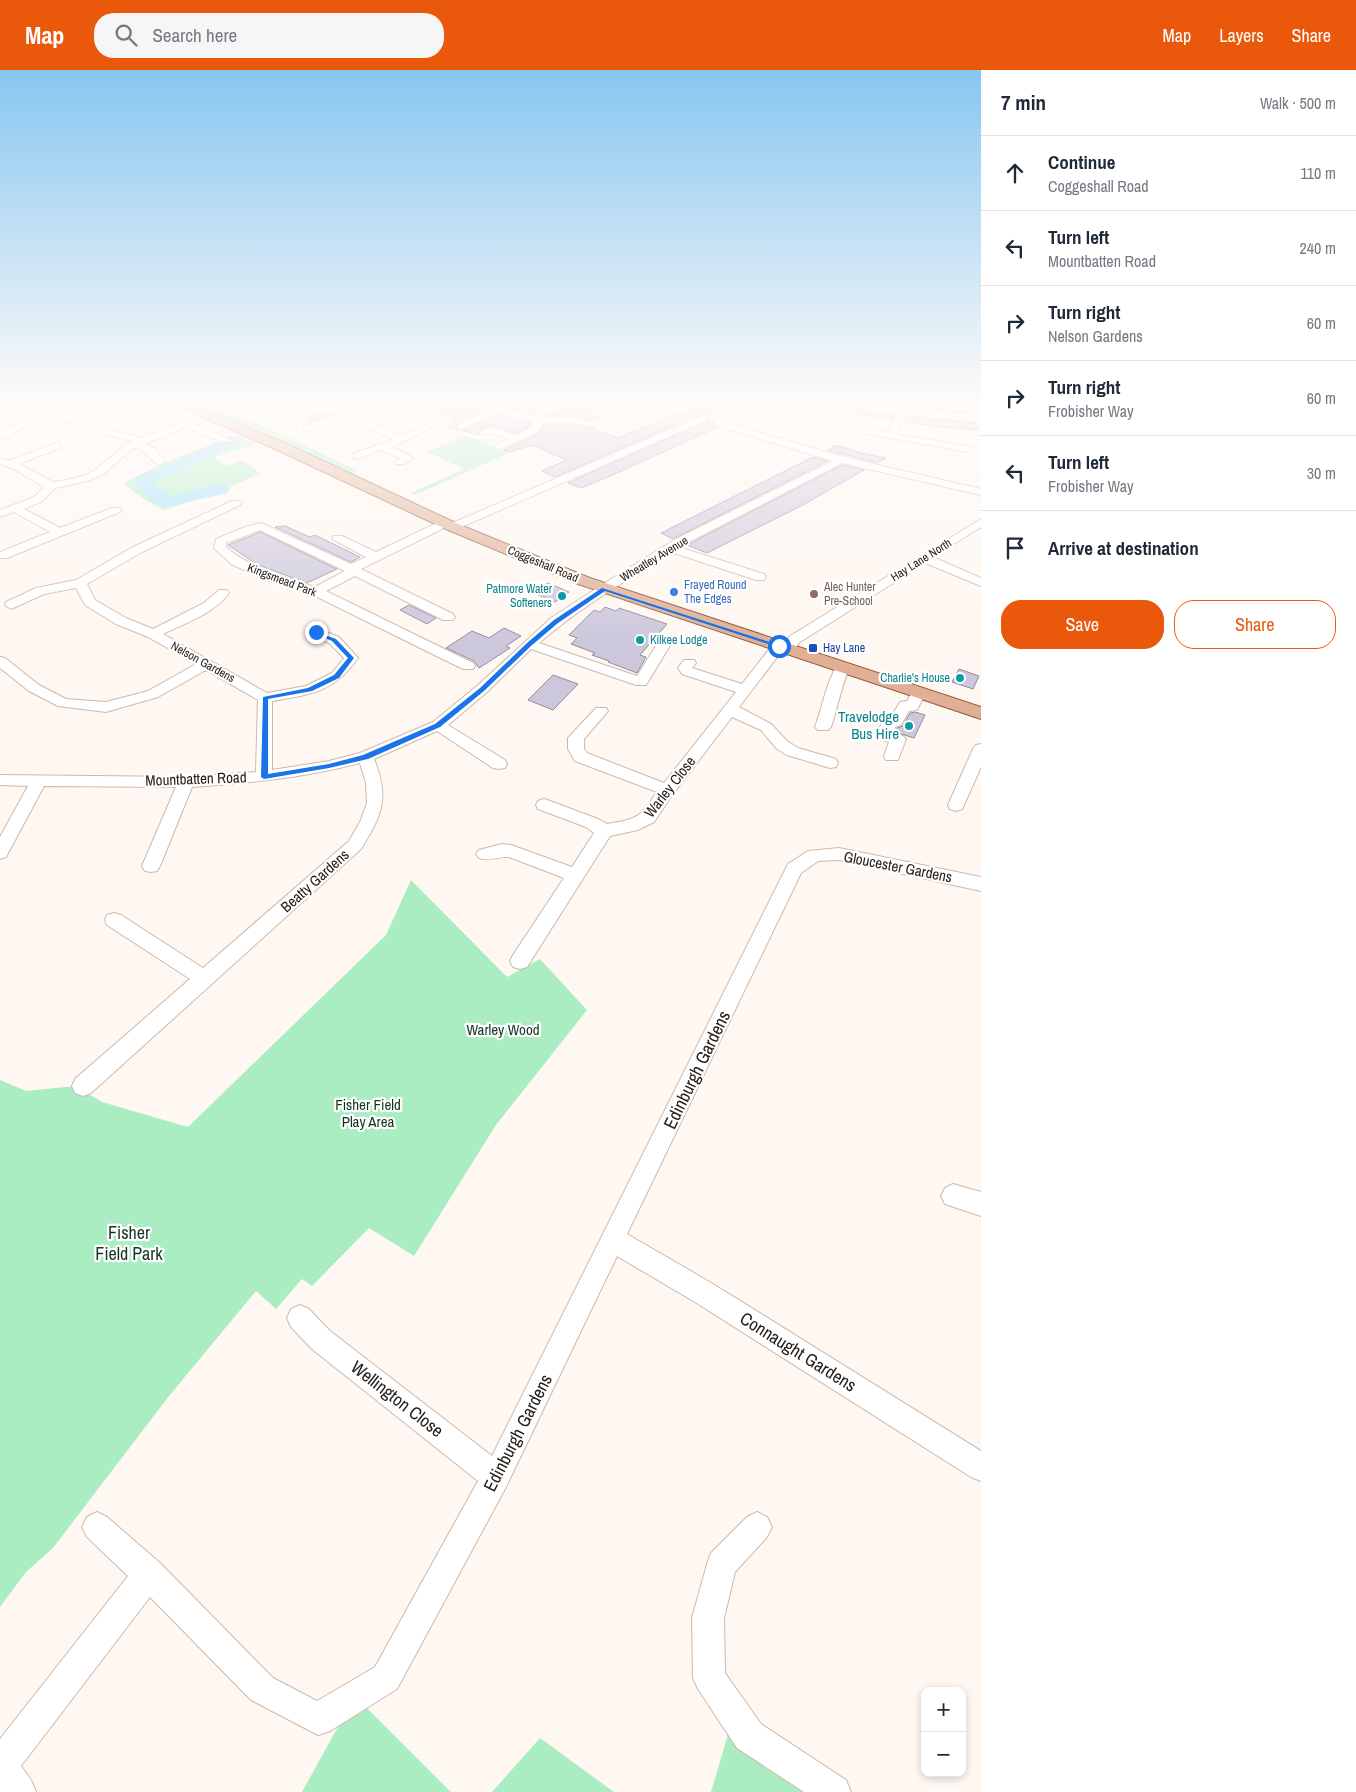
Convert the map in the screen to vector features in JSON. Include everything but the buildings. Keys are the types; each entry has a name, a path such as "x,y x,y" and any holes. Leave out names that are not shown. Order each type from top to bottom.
{"main road":[{"name":"Coggeshall Road","path":"358,482 449,525 604,589 981,712"}],"street":[{"path":"46,482 51,486"},
{"path":"0,514 38,499 51,486 68,482"},
{"path":"315,592 376,556 553,482"},
{"name":"Wheatley Avenue","path":"604,589 670,548 798,482"},
{"path":"939,482 981,492"},
{"path":"102,502 126,516"},
{"path":"11,605 40,591 80,583 110,564 158,539 236,503"},
{"path":"16,509 58,532"},
{"path":"3,555 116,510"},
{"name":"Hay Lane North","path":"783,648 981,522"},
{"name":"Kingsmead Park","path":"353,570 261,526 220,541 220,548 235,561 270,577 315,592 468,666"},
{"path":"338,538 376,556"},
{"path":"670,548 760,577"},
{"path":"924,558 981,582"},
{"path":"353,570 448,617"},
{"name":"Nelson Gardens","path":"80,583 90,602 121,620 153,634 265,698"},
{"name":"Mountbatten Road","path":"0,780 186,782 264,777 329,766 365,757 438,726 482,690 529,644 556,622 604,589"},
{"path":"153,634 209,606 223,593"},
{"path":"264,777 265,698 310,690 337,676 351,658 334,640 316,632"},
{"path":"529,644 641,682 667,639"},
{"name":"Warley Close","path":"604,831 640,823 648,818 667,790 745,690 783,648"},
{"path":"0,661 34,688 64,703 106,708 153,694 206,664"},
{"path":"689,663 685,668 687,670 745,690"},
{"path":"823,726 832,702 834,686 843,667"},
{"path":"892,756 898,739 884,736 889,721 896,722 905,705 912,707 919,692"},
{"path":"732,709 740,716 774,732 782,744 794,752 830,763"},
{"path":"601,711 576,738 576,749 581,756 667,790"},
{"path":"438,726 499,764"},
{"path":"956,804 981,749"},
{"name":"Beatty Gardens","path":"83,1086 355,845 370,821 377,798 374,776 365,757"},
{"path":"0,853 39,781"},
{"path":"151,866 186,782"},
{"path":"520,961 604,831 592,823 544,805"},
{"path":"485,854 502,850 511,851 575,875"},
{"name":"Gloucester Gardens","path":"814,855 839,854 981,884"},
{"name":"Edinburgh Gardens","path":"96,1527 149,1574 262,1690 318,1719 386,1678 496,1477 614,1240 794,869 814,855"},
{"path":"114,920 203,978"},
{"path":"953,1196 981,1204"},
{"name":"Connaught Gardens","path":"614,1240 704,1293 981,1467"},
{"name":"Wellington Close","path":"300,1318 321,1340 496,1477"},
{"path":"757,1527 722,1564 708,1618 709,1678 749,1736 834,1792"},
{"path":"19,1792 0,1766 149,1574"}],"green space":[{"path":"241,482 164,510 144,499 123,483"},
{"path":"434,482 443,482 415,495 411,493"},
{"name":"Fisher Field Park","path":"411,880 507,977 540,959 587,1010 496,1125 414,1256 369,1228 312,1286 302,1279 276,1309 256,1291 169,1396 53,1548 26,1572 0,1607 0,1080 26,1091 75,1086 102,1102 188,1127 386,935"},
{"path":"355,1696 451,1792 302,1792"},
{"path":"729,1731 808,1792 711,1792"},
{"path":"540,1738 614,1792 492,1792"}],"waterway":[{"path":"144,482 149,490 166,502 221,489"}],"place":[{"name":"Frayed Round The Edges","path":"674,592"},
{"name":"Alec Hunter Pre-School","path":"814,594"},
{"name":"Patmore Water Softeners","path":"562,596"},
{"name":"Kilkee Lodge","path":"640,640"},
{"name":"Hay Lane","path":"813,648"},
{"name":"Charlie's House","path":"960,678"},
{"name":"Travelodge Bus Hire","path":"909,726"}],"route":[{"path":"316,632 334,640 351,658 337,676 310,690 265,698 264,777 329,766 365,757 438,726 482,690 529,644 556,622 604,589 779,646"}],"park label":[{"name":"Warley Wood","path":"503,1030"},
{"name":"Fisher Field Play Area","path":"368,1114"}]}
